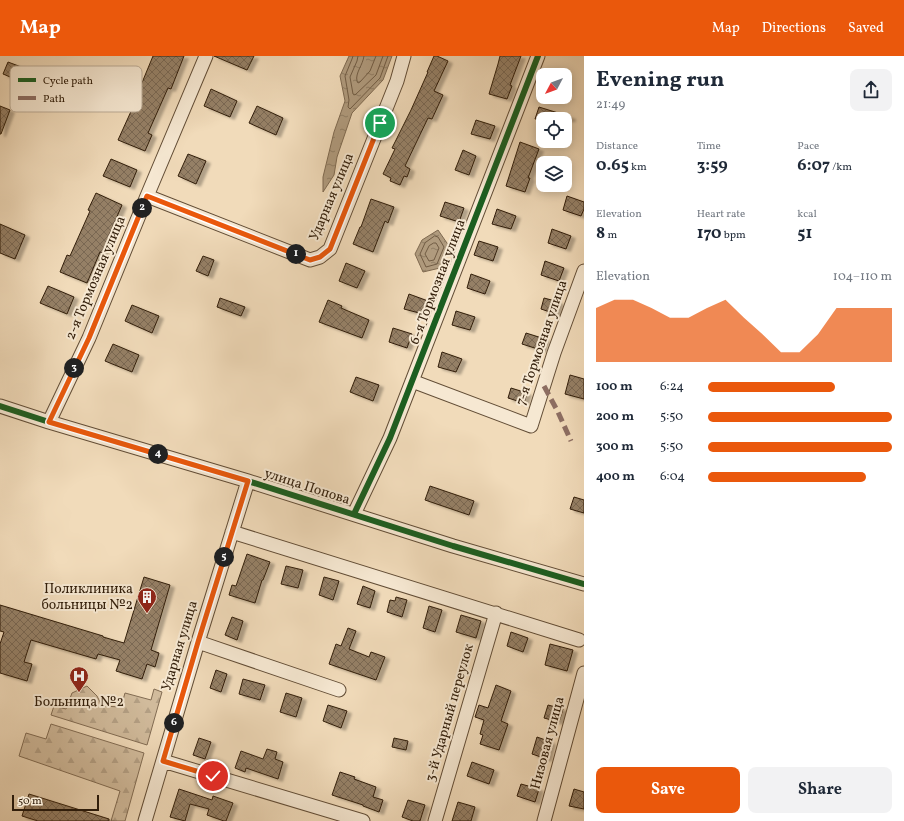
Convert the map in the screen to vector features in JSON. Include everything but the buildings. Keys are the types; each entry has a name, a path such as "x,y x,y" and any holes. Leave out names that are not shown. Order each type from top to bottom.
{"street":[{"name":"2-я Тормозная улица","path":"49,422 89,338 206,56"},
{"name":"Ударная улица","path":"147,196 310,260 320,257 330,249 397,81 404,56"},
{"name":"6-я Тормозная улица","path":"354,514 390,438 538,56"},
{"name":"7-я Тормозная улица","path":"412,381 531,426 554,353 584,271"},
{"name":"улица Попова","path":"0,406 248,481 453,546 584,584"},
{"name":"Ударная улица","path":"145,821 248,481"},
{"path":"232,532 579,640"},
{"name":"3-й Ударный переулок","path":"435,821 496,614"},
{"path":"198,642 339,690"},
{"name":"Низовая улица","path":"544,821 584,673"},
{"path":"163,761 363,821"}],"green space":[{"path":"87,686 97,696 102,706 121,707 125,693 151,700 154,689 162,692 147,745 51,715 54,706 66,709 72,693"},
{"path":"51,724 144,753 125,821 111,821 120,791 19,756 26,733 46,739"}],"water":[{"path":"349,56 392,56 383,80 352,113 337,157 334,175 323,192 323,177 334,132 345,101 340,76"},
{"path":"438,230 449,246 440,268 423,272 415,254 422,240"}],"marked path":[{"path":"544,386 571,441"}],"cycle path":[{"path":"354,514 390,438 538,56"},
{"path":"0,406 248,481 453,546 584,584"}],"place":[{"name":"Поликлиника больницы №2","path":"147,614"},
{"name":"Больница №2","path":"79,693"}],"route":[{"path":"213,776 163,761 248,481 49,422 89,338 147,196 310,260 320,257 330,249 380,123"}]}
